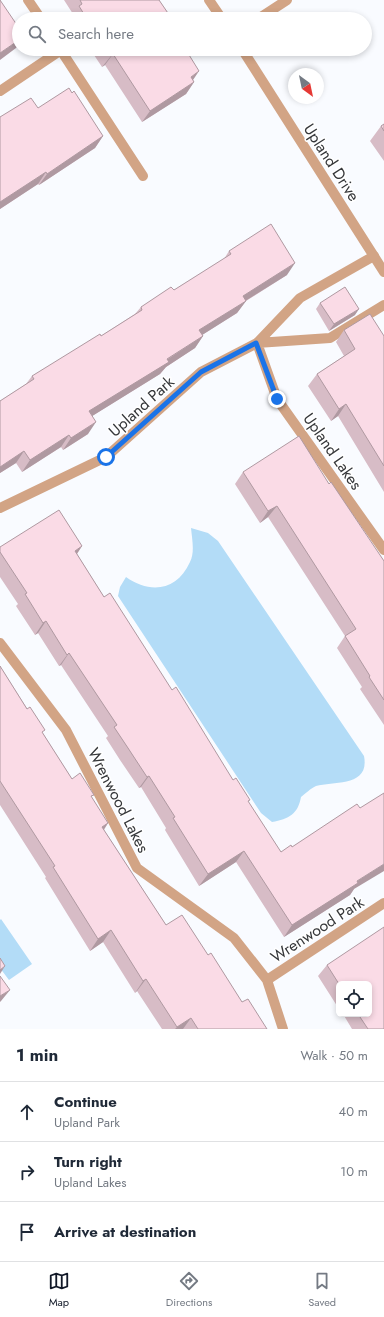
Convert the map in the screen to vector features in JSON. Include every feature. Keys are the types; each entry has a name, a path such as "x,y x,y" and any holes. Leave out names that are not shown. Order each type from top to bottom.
{"street":[{"path":"28,0 36,12"},
{"path":"209,0 217,12"},
{"path":"269,12 287,0"},
{"path":"0,91 52,56"},
{"path":"65,56 143,176"},
{"name":"Upland Drive","path":"246,56 384,272"},
{"name":"Upland Park","path":"0,508 106,457 201,372 256,343 300,298 374,256"},
{"name":"Upland Park","path":"256,343 330,338 384,306"},
{"name":"Upland Lakes","path":"256,343 277,399 384,550"},
{"name":"Wrenwood Lakes","path":"0,643 66,730 138,868 234,938 267,980 283,1029"},
{"name":"Wrenwood Park","path":"267,980 384,903"}],"water":[{"path":"191,528 208,533 218,541 364,756 362,773 356,778 349,781 314,787 301,797 298,808 295,812 283,819 272,822 261,813 118,596 120,587 126,577 144,586 153,587 162,587 178,579 185,572 192,558 193,545"},
{"path":"1,919 32,964 9,980 0,968"}],"building":[{"path":"0,0 12,18 12,45 0,53"},
{"path":"80,0 159,0 167,12 83,12 79,6 82,4"},
{"path":"114,56 190,56 199,71 191,77 194,82 150,111"},
{"path":"69,88 72,93 74,91 103,136 47,174 46,172 0,202 0,117 31,98 38,108"},
{"path":"384,124 384,131 381,126"},
{"path":"271,224 295,263 243,296 246,301 199,330 203,336 167,359 169,362 89,411 96,422 71,438 69,435 30,460 24,451 0,467 0,401 34,379 32,376 100,334 101,336 142,310 141,307 171,287 174,290 231,254 229,251"},
{"path":"345,287 359,309 334,324 320,303"},
{"path":"370,314 384,336 384,466 346,404 339,409 317,374 355,349 344,330"},
{"path":"299,436 329,484 331,482 384,561 384,700 345,636 356,629 277,506 268,511 243,472"},
{"path":"59,510 82,546 75,551 104,597 110,593 172,690 176,687 233,780 236,778 250,800 248,801 281,852 291,845 292,847 357,804 360,808 384,793 384,864 357,881 358,883 292,925 244,851 208,874 149,776 147,777 114,727 117,725 69,653 67,655 46,621 43,623 25,594 27,593 0,552 0,547"},
{"path":"0,666 27,709 30,707 45,730 42,732 72,779 80,773 94,795 91,796 108,823 102,827 166,925 182,915 208,955 211,953 242,1002 248,999 267,1029 198,1029 191,1018 177,1027 146,979 143,981 111,930 98,939 53,867 55,866 0,781"},
{"path":"384,927 384,1029 368,1029 360,1017 372,1017 372,981 337,981 327,965"},
{"path":"0,958 5,966 0,970"},
{"path":"0,976 10,990 0,996"}],"route":[{"path":"106,457 201,372 256,343 277,399"}]}
